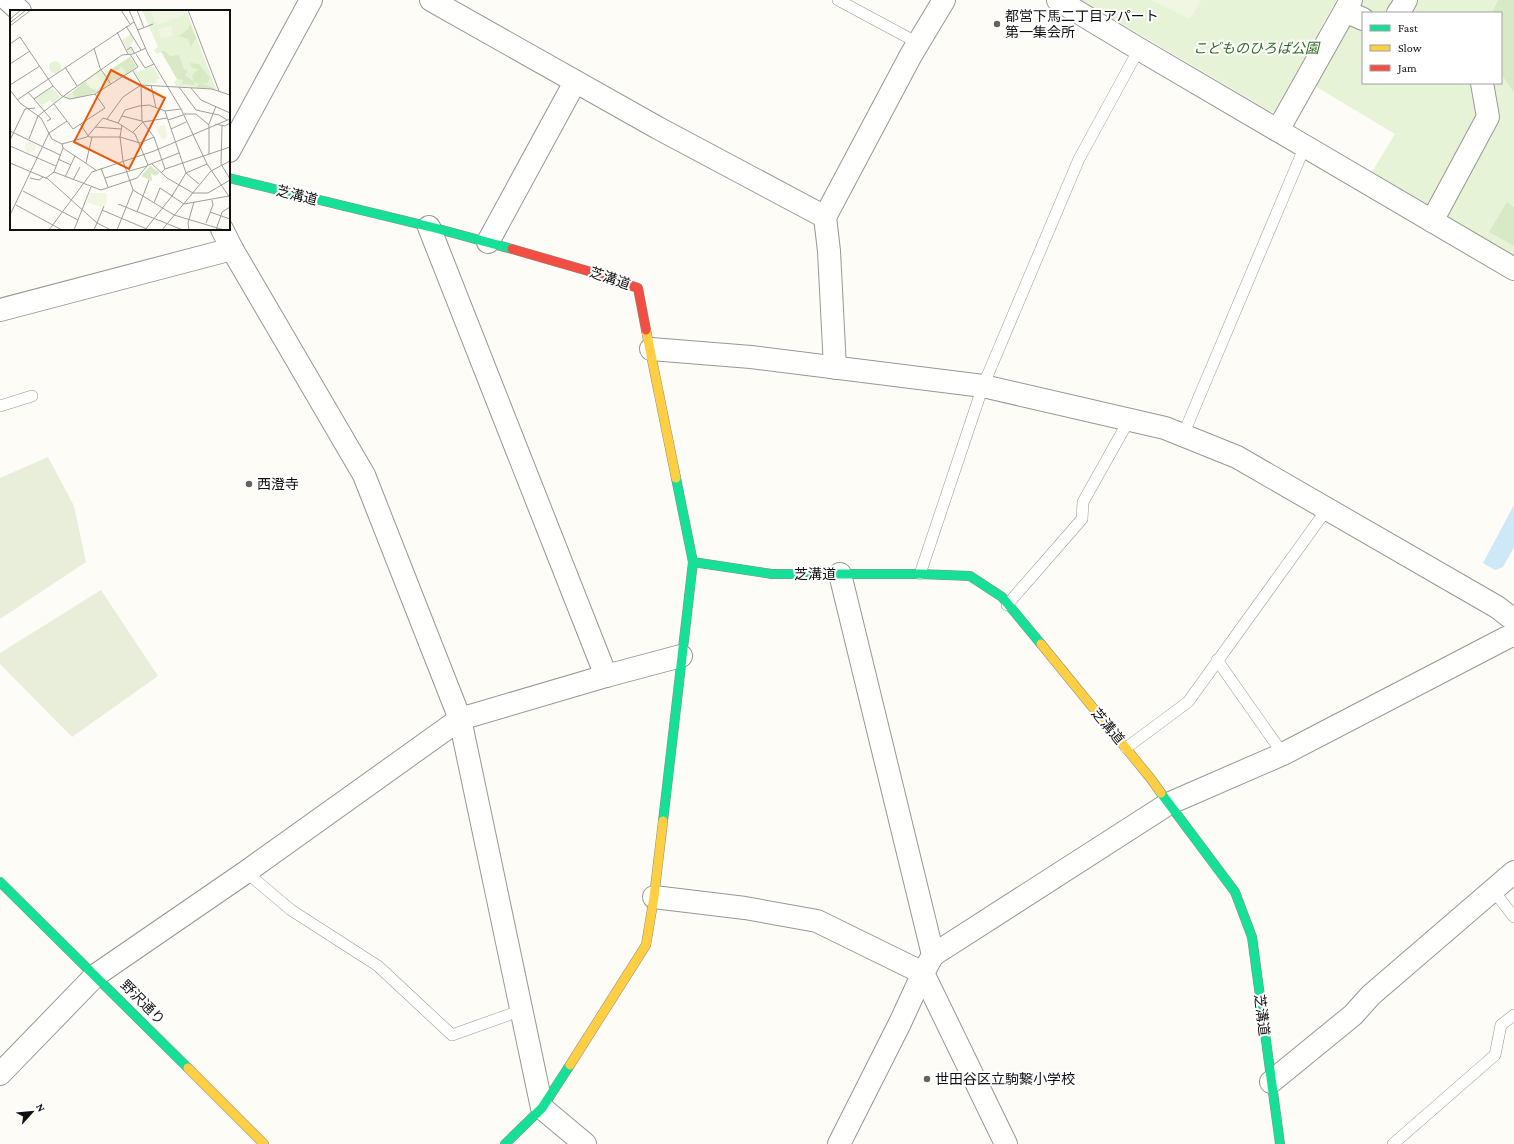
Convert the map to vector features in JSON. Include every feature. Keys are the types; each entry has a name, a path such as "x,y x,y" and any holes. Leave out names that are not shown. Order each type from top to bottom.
{"street":[{"path":"8,0 19,10"},
{"path":"230,149 311,0"},
{"path":"431,0 658,128 825,217"},
{"path":"835,368 829,251 825,217 918,43 944,0"},
{"path":"1058,0 1514,269"},
{"path":"1278,130 1353,10"},
{"path":"488,242 575,82"},
{"path":"1432,221 1488,117 1482,84"},
{"name":"芝溝道","path":"230,178 488,242 587,270 638,288 693,562 772,574 920,574 970,576 1002,597 1152,779 1168,804 1235,892 1252,937 1280,1144"},
{"path":"429,227 606,676"},
{"path":"222,230 232,249 364,475 460,719 542,1108 585,1144"},
{"path":"0,310 232,249"},
{"path":"651,349 751,357 983,386 1165,428 1237,457 1497,607 1514,620"},
{"path":"505,1144 542,1108 646,945 654,897 693,562"},
{"path":"840,574 928,964 1006,1144"},
{"path":"839,1144 928,964 1168,804 1283,754 1506,638 1514,636"},
{"path":"0,1074 96,976 246,872 460,719 606,676 681,656"},
{"path":"1271,1082 1353,1015 1371,995 1514,872"},
{"name":"野沢通り","path":"0,882 264,1144"},
{"path":"654,897 745,908 817,920 928,964"}],"lane":[{"path":"838,0 918,43"},
{"path":"920,574 983,386 1079,159 1139,49"},
{"path":"1183,435 1305,146"},
{"path":"0,406 32,396"},
{"path":"1008,605 1082,519 1084,502 1129,420"},
{"path":"1126,748 1188,702 1327,509"},
{"path":"1217,660 1283,754"},
{"path":"246,872 291,910 378,966 452,1035 522,1010"},
{"path":"1493,890 1514,917"},
{"path":"1393,1144 1495,1055 1501,1026 1514,1015"}],"green space":[{"name":"こどものひろば公園","path":"1081,0 1336,0 1275,114"},
{"path":"1151,0 1201,0 1190,19"},
{"name":"こどものひろば公園","path":"1363,0 1514,0 1514,256 1437,213 1372,172 1395,134 1310,83"},
{"path":"1498,0 1514,0 1514,92 1502,75 1502,12 1492,12"},
{"path":"1507,202 1514,207 1514,246 1489,232"},
{"path":"48,457 74,506 86,562 0,619 0,478"},
{"path":"101,590 158,676 72,737 0,664 0,653"}],"water":[{"path":"1514,505 1514,547 1503,567 1495,570 1483,563"}],"traffic: fast":[{"path":"230,178 435,228 512,249"},
{"path":"663,821 693,562 676,478"},
{"path":"693,562 772,574 920,574 970,576 1002,597 1041,644"},
{"path":"1161,793 1235,892 1252,937 1280,1144"},
{"path":"0,882 188,1068"},
{"path":"505,1144 542,1108 570,1065"}],"traffic: slow":[{"path":"646,330 676,478"},
{"path":"1041,644 1161,793"},
{"path":"570,1065 646,945 654,897 663,821"},
{"path":"188,1068 264,1144"}],"traffic: jam":[{"path":"512,249 588,271 638,288 646,330"}],"place":[{"name":"都営下馬二丁目アパート 第一集会所","path":"997,24"},
{"name":"西澄寺","path":"249,484"},
{"name":"世田谷区立駒繋小学校","path":"927,1079"}]}
